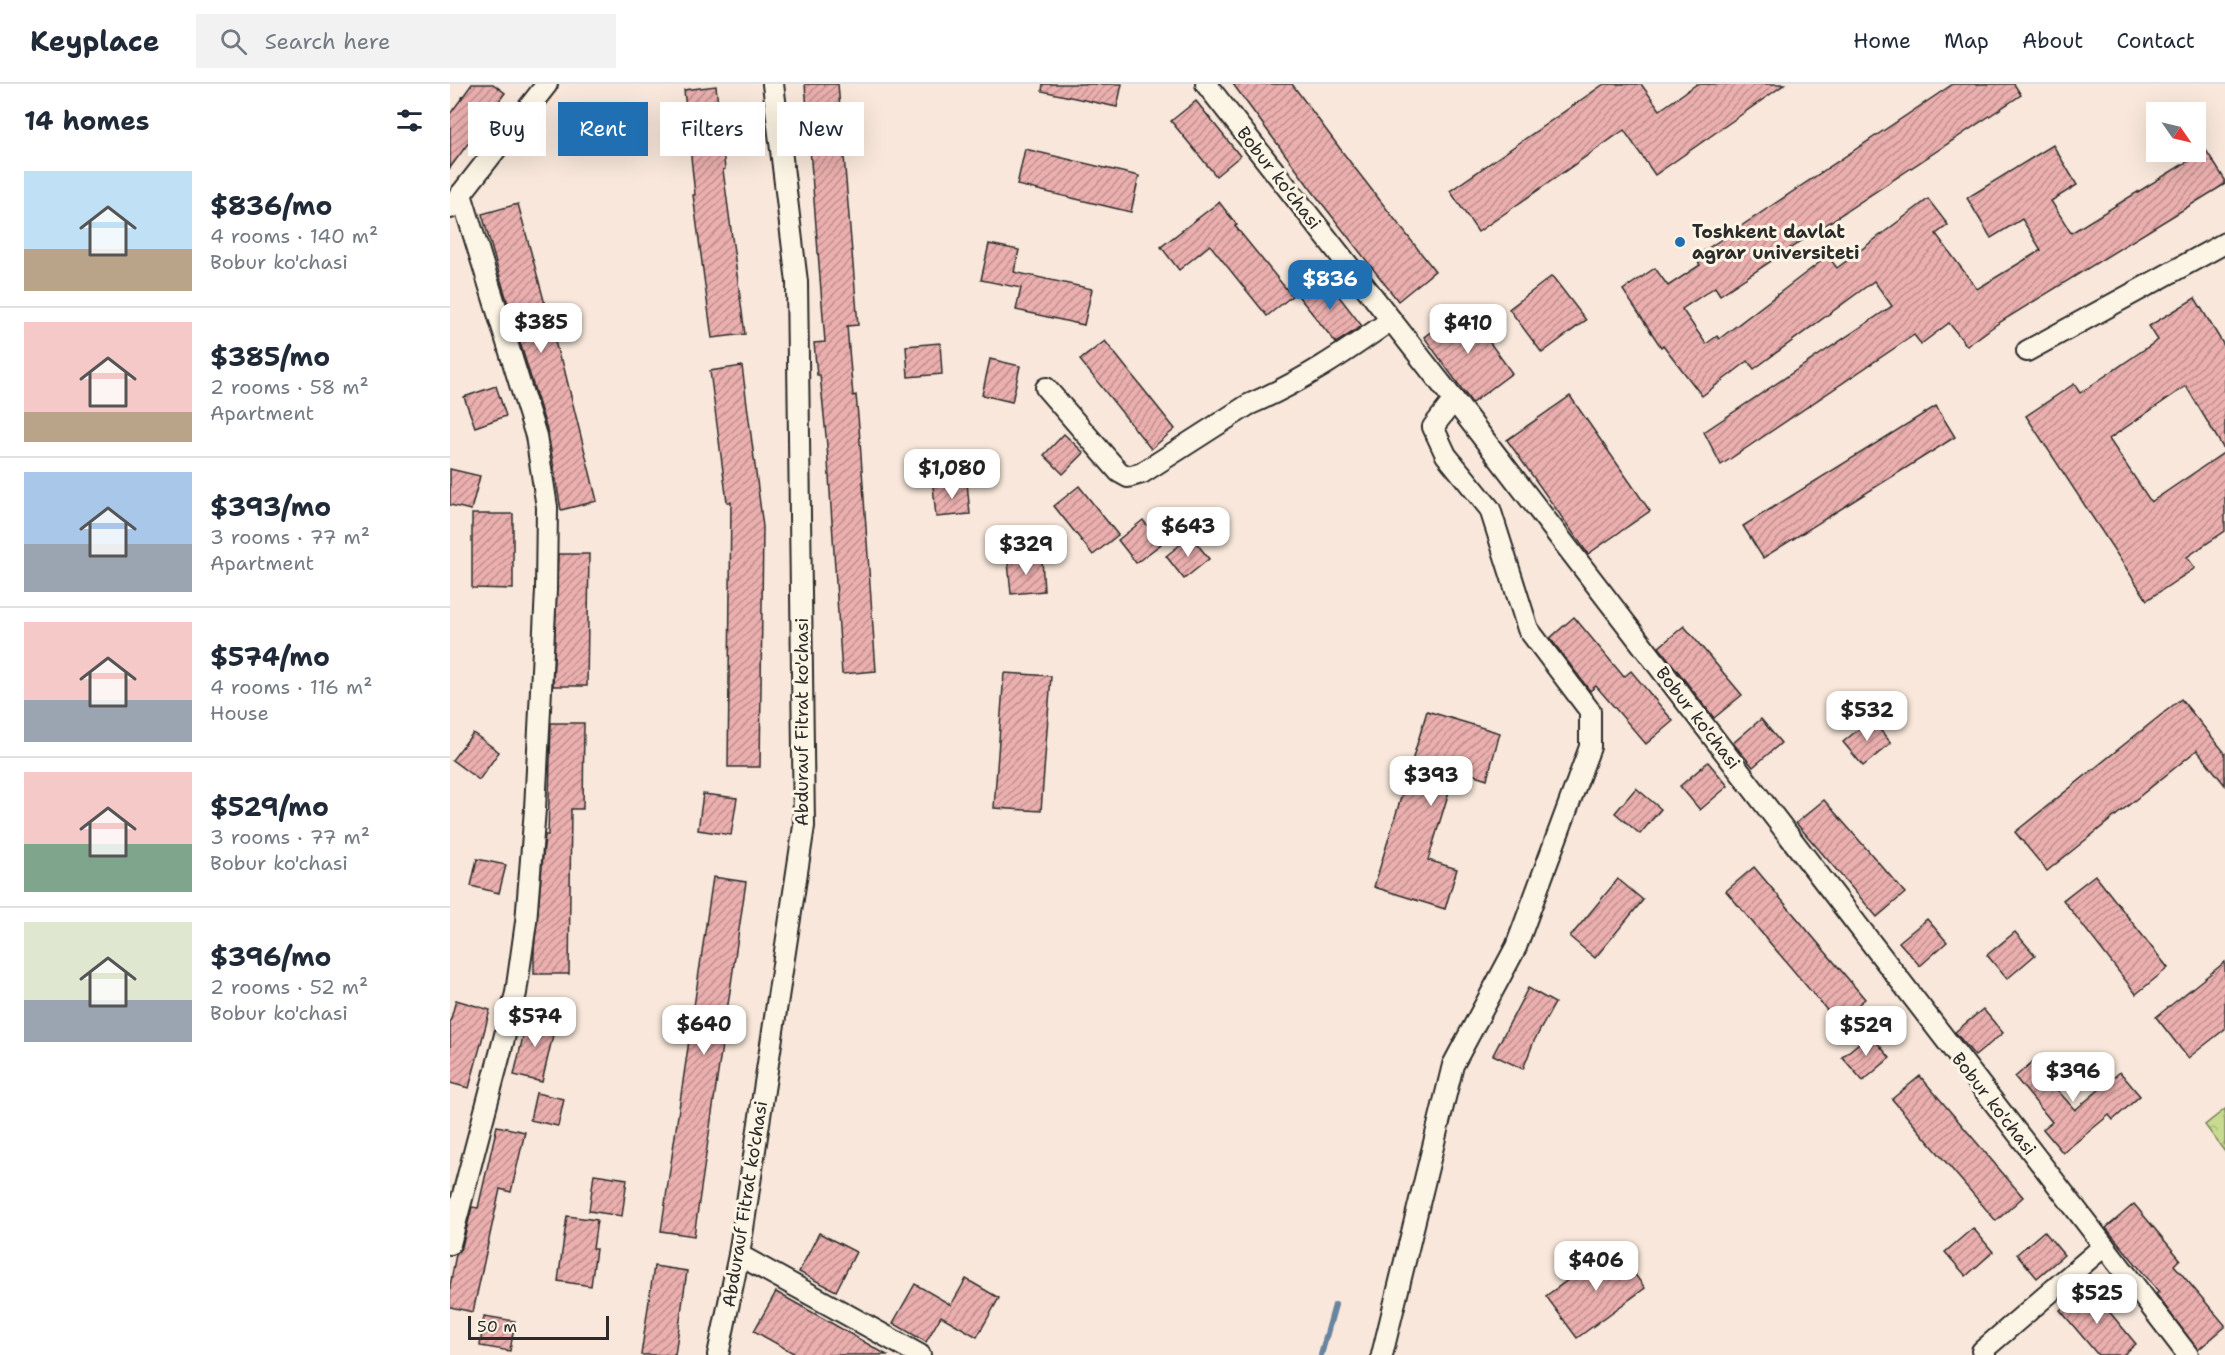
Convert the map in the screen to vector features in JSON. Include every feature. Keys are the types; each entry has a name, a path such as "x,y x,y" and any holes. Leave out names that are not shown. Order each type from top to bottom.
{"street":[{"path":"450,1244 516,993 526,922 545,613 547,507 536,436 455,201 547,84"},
{"name":"Abdurauf Fitrat ko'chasi","path":"718,1355 739,1255 804,826 798,282 773,84"},
{"name":"Bobur ko'chasi","path":"1206,84 1454,400 2188,1355"},
{"path":"2027,351 2225,243"},
{"path":"1046,388 1119,472 1128,477 1142,473 1248,405 1338,358 1391,320"},
{"path":"1382,1355 1453,1065 1516,947 1590,747 1590,711 1528,629 1490,509 1446,455 1433,427 1454,400"},
{"path":"1985,1355 1982,1351 2104,1246"},
{"path":"739,1255 920,1355"}],"green space":[{"path":"2225,1109 2225,1152 2205,1125"}],"building":[{"path":"472,84 493,84 505,93 498,102 468,102 468,143 450,168 450,114"},
{"path":"805,84 838,84 839,102 806,102"},
{"path":"1043,84 1122,84 1117,107 1042,91"},
{"path":"1233,84 1292,84 1435,271 1398,301"},
{"path":"1604,84 1641,84 1660,110 1697,84 1785,84 1655,175 1624,130 1478,232 1450,191"},
{"path":"1953,84 2014,84 2021,95 1720,295 1715,287 1682,309 1706,344 1717,336 1719,339 1828,256 1837,268 1928,199 1948,225 1936,234 1977,289 2041,250 2022,219 1991,238 1967,198 2053,145 2077,185 2051,201 2071,233 2186,162 2206,162 2206,150 2225,180 2225,184 1997,324 1967,346 1949,323 1921,344 1914,335 1721,465 1704,432 1892,306 1874,281 1754,369 1748,361 1702,396 1663,345 1661,347 1623,290 1655,268 1668,286 1700,265 1695,257"},
{"path":"716,86 718,102 685,102 684,90"},
{"path":"1196,101 1240,156 1216,176 1171,121"},
{"path":"1025,149 1139,176 1131,212 1017,185"},
{"path":"691,156 724,156 725,169 723,170 745,334 712,338 693,195 695,195"},
{"path":"811,156 844,156 858,325 847,326 853,396 856,395 859,427 876,671 842,674 827,446 820,375 817,375 814,343 825,342"},
{"path":"1219,202 1237,225 1235,226 1292,296 1267,316 1210,245 1179,270 1161,247"},
{"path":"518,204 560,360 562,360 597,501 561,510 548,433 482,214"},
{"path":"989,244 1019,250 1014,272 1092,289 1084,325 1016,310 1021,288 981,280"},
{"path":"1552,276 1586,320 1542,353 1509,309"},
{"path":"1324,277 1362,326 1336,343 1299,297"},
{"path":"2195,298 2225,347 2225,451 2186,386 2109,439 2151,502 2225,452 2225,531 2187,557 2195,568 2147,600 2026,416 2074,384 2080,393 2158,340 2149,326"},
{"path":"1464,307 1512,373 1472,403 1424,337"},
{"path":"1105,341 1175,429 1151,449 1080,360"},
{"path":"940,343 942,374 908,377 906,346"},
{"path":"990,359 1020,366 1012,402 982,395"},
{"path":"742,366 763,527 760,767 728,767 731,502 727,502 710,371"},
{"path":"496,386 506,416 475,427 464,397"},
{"path":"1570,396 1650,511 1588,554 1507,440"},
{"path":"1936,406 1955,437 1763,558 1743,526"},
{"path":"1064,434 1084,453 1063,474 1044,455"},
{"path":"450,469 480,476 471,510 450,505"},
{"path":"967,483 970,514 936,517 933,486"},
{"path":"1079,486 1118,535 1093,555 1054,506"},
{"path":"472,514 513,514 513,589 472,588"},
{"path":"1143,520 1161,544 1136,563 1118,540"},
{"path":"1191,536 1209,559 1184,579 1166,556"},
{"path":"558,554 589,554 587,686 553,686"},
{"path":"1042,559 1044,591 1011,594 1008,562"},
{"path":"1574,617 1624,677 1631,671 1673,721 1646,744 1596,686 1590,691 1550,638"},
{"path":"1684,626 1742,695 1714,718 1659,647"},
{"path":"1004,673 1051,676 1041,811 994,808"},
{"path":"2181,699 2225,753 2225,785 2197,750 2047,871 2015,832"},
{"path":"1427,711 1500,733 1487,779 1456,769 1428,860 1457,869 1445,909 1374,887"},
{"path":"1761,719 1781,743 1753,767 1733,743"},
{"path":"1871,719 1891,743 1863,766 1843,742"},
{"path":"551,723 584,723 583,809 571,809 569,974 534,974 534,950 545,835 548,835"},
{"path":"473,733 499,752 479,780 452,760"},
{"path":"1708,762 1728,786 1700,810 1680,786"},
{"path":"1636,788 1661,809 1640,834 1615,813"},
{"path":"703,794 737,798 731,835 698,830"},
{"path":"1824,800 1905,893 1877,917 1796,823"},
{"path":"477,859 506,865 499,893 471,886"},
{"path":"1754,867 1865,999 1837,1022 1726,891"},
{"path":"2095,875 2168,968 2136,994 2063,900"},
{"path":"713,877 746,882 694,1236 661,1231"},
{"path":"1618,879 1643,900 1595,958 1570,937"},
{"path":"1927,919 1947,942 1920,966 1899,942"},
{"path":"2015,932 2035,955 2007,979 1987,955"},
{"path":"2225,962 2225,1029 2188,1058 2156,1017"},
{"path":"1528,988 1555,1003 1534,1041 1523,1069 1493,1055"},
{"path":"456,1000 490,1010 469,1088 450,1083 450,1022"},
{"path":"1983,1009 2003,1033 1975,1056 1955,1032"},
{"path":"528,1015 556,1022 542,1082 514,1075"},
{"path":"1870,1034 1890,1058 1863,1081 1842,1057"},
{"path":"2042,1054 2062,1078 2053,1085 2075,1110 2120,1072 2140,1096 2113,1120 2109,1115 2063,1153 2043,1129 2052,1122 2015,1077"},
{"path":"1920,1076 2023,1197 1996,1221 1892,1099"},
{"path":"536,1093 564,1099 558,1126 530,1120"},
{"path":"497,1126 525,1132 511,1192 500,1189 473,1312 450,1307 450,1286 456,1254 462,1247 472,1207 478,1208"},
{"path":"594,1174 627,1179 622,1216 589,1211"},
{"path":"2134,1204 2180,1259 2174,1265 2225,1325 2198,1350 2156,1294 2159,1292 2106,1228"},
{"path":"567,1216 597,1220 591,1286 558,1281"},
{"path":"1973,1228 1993,1252 1966,1276 1945,1252"},
{"path":"2044,1231 2064,1255 2037,1278 2017,1254"},
{"path":"819,1233 856,1252 836,1291 799,1272"},
{"path":"1614,1246 1645,1288 1577,1338 1546,1296"},
{"path":"654,1266 687,1271 675,1355 641,1355"},
{"path":"966,1279 999,1298 977,1337 941,1316 926,1342 893,1323 915,1284 951,1305"},
{"path":"2088,1286 2136,1344 2123,1355 2098,1355 2060,1310"},
{"path":"776,1292 887,1355 797,1355 754,1331"},
{"path":"484,1316 515,1321 510,1351 480,1346"}],"waterway":[{"path":"1321,1355 1335,1305"}],"place":[{"name":"Toshkent davlat agrar universiteti","path":"1680,242"}]}
